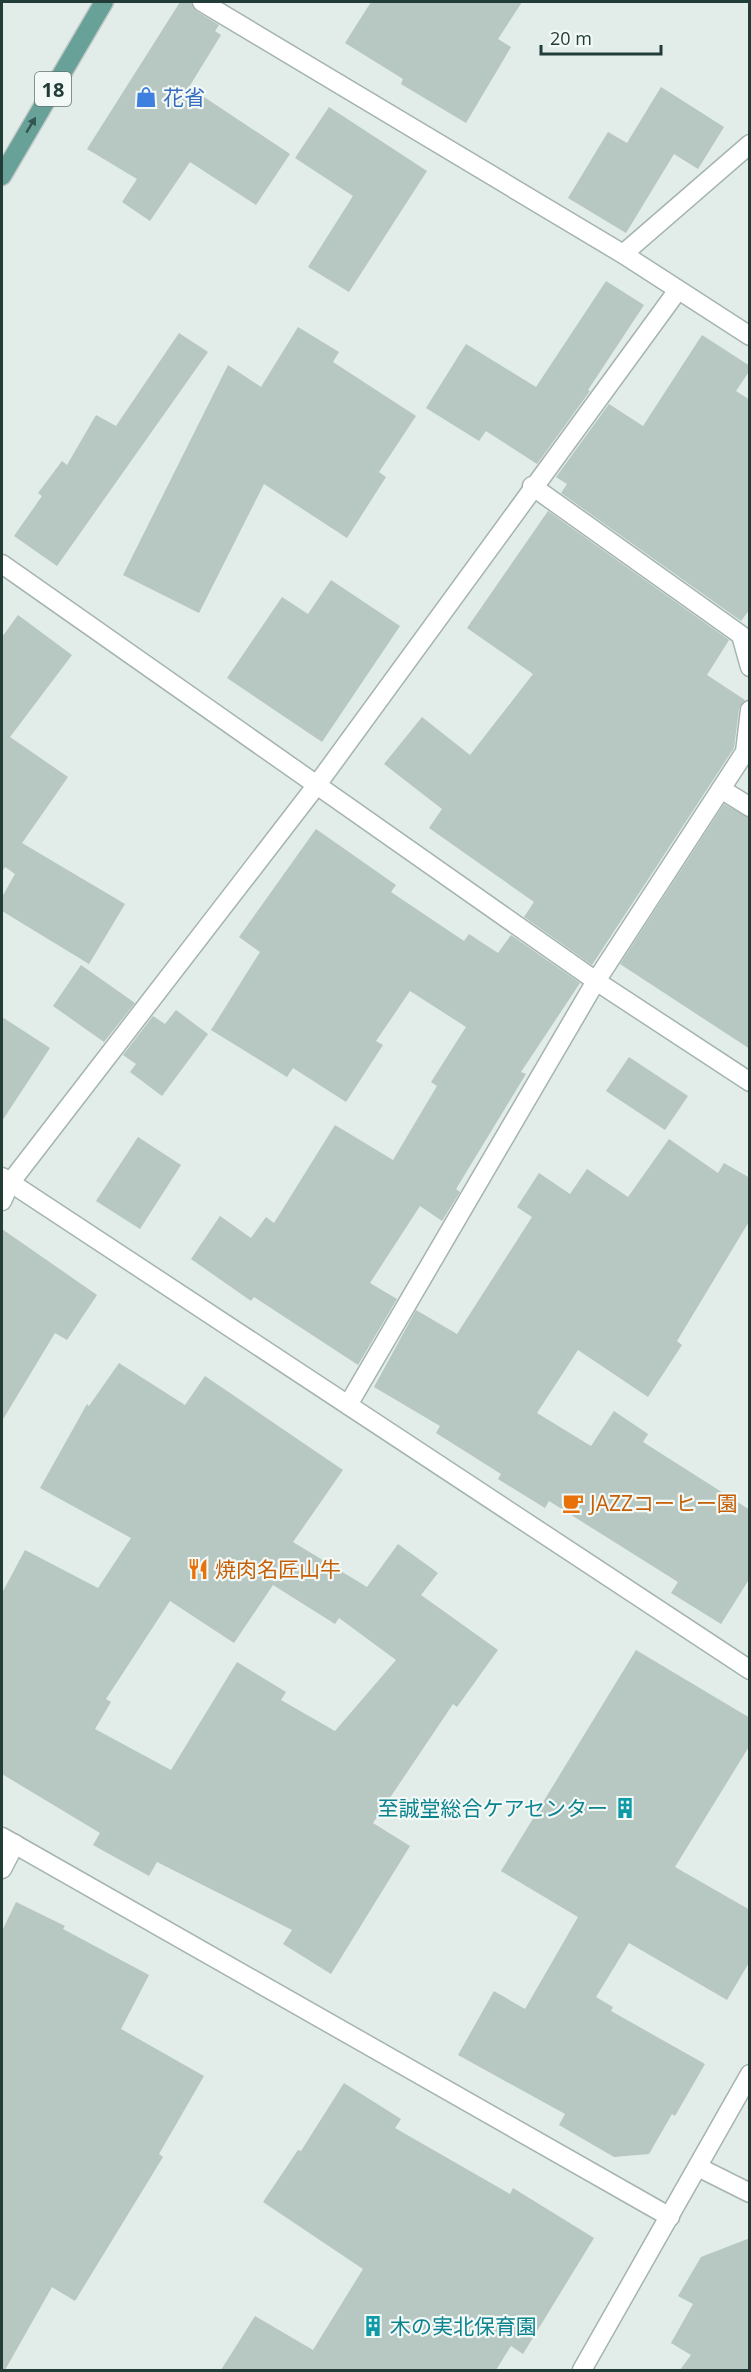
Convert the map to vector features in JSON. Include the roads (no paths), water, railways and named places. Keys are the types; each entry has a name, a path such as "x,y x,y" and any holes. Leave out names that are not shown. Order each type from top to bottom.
{"main road":[{"name":"18","path":"2,176 104,2"}],"street":[{"path":"202,2 623,254 750,336"},
{"path":"623,254 750,144"},
{"path":"2,1201 6,1180 316,786 532,486 678,290"},
{"path":"532,486 741,635 750,667"},
{"path":"2,564 596,981 750,1082"},
{"path":"348,1405 596,981 745,752 750,710"},
{"path":"721,789 750,807"},
{"path":"6,1180 750,1670"},
{"path":"2,1869 8,1841 670,2217"},
{"path":"582,2370 750,2074"},
{"path":"698,2167 750,2193"}],"place":[{"name":"花省","path":"146,97"},
{"name":"JAZZコーヒー園","path":"573,1503"},
{"name":"焼肉名匠山牛","path":"198,1569"},
{"name":"至誠堂総合ケアセンター","path":"625,1808"},
{"name":"木の実北保育園","path":"373,2326"}]}
